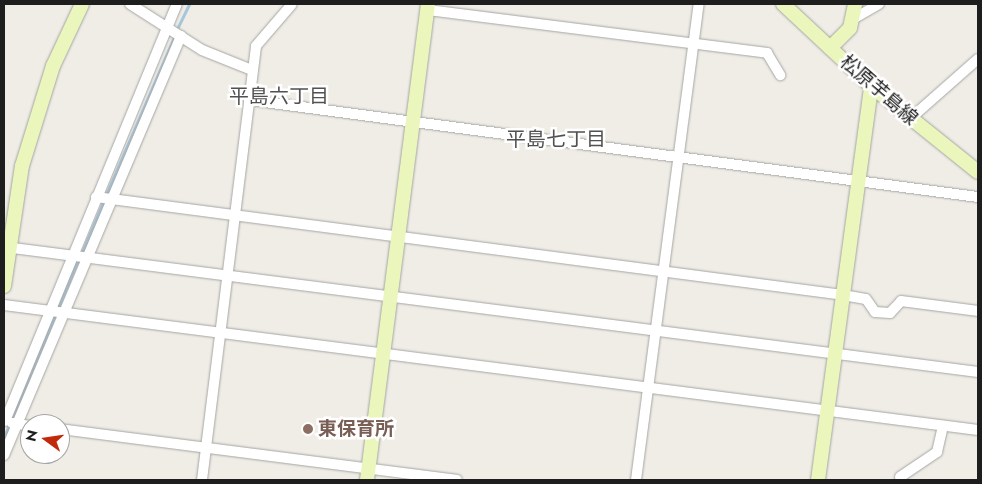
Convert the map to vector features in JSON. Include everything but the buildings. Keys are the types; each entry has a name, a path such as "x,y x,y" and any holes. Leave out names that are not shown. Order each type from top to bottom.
{"street":[{"path":"4,286 6,247 22,166 53,66 82,4"},
{"path":"130,4 173,31 252,70"},
{"path":"4,455 9,422 173,31 177,4"},
{"path":"202,480 256,46 292,4"},
{"path":"636,480 699,4"},
{"name":"松原芋島線","path":"783,4 871,86 978,172"},
{"path":"830,48 850,28 854,4"},
{"path":"853,19 879,4"},
{"path":"368,474 428,7 767,53 780,75"},
{"path":"56,312 173,31"},
{"path":"911,118 978,59"},
{"path":"818,480 871,86"},
{"path":"249,100 413,121 678,159 978,197"},
{"path":"104,198 235,218 843,294 866,299 875,312 890,313 901,302 978,311"},
{"path":"6,247 228,273 978,372"},
{"path":"4,305 978,430"},
{"path":"900,477 937,452 943,426"},
{"path":"70,430 206,448 368,474 458,480"}],"waterway":[{"path":"177,29 189,4"},
{"path":"106,195 174,37"},
{"path":"81,255 104,200"},
{"path":"57,310 78,260"},
{"path":"4,437 55,315"}],"place":[{"name":"東保育所","path":"308,429"}],"district":[{"name":"平島六丁目","path":"279,96"},
{"name":"平島七丁目","path":"556,139"}]}
